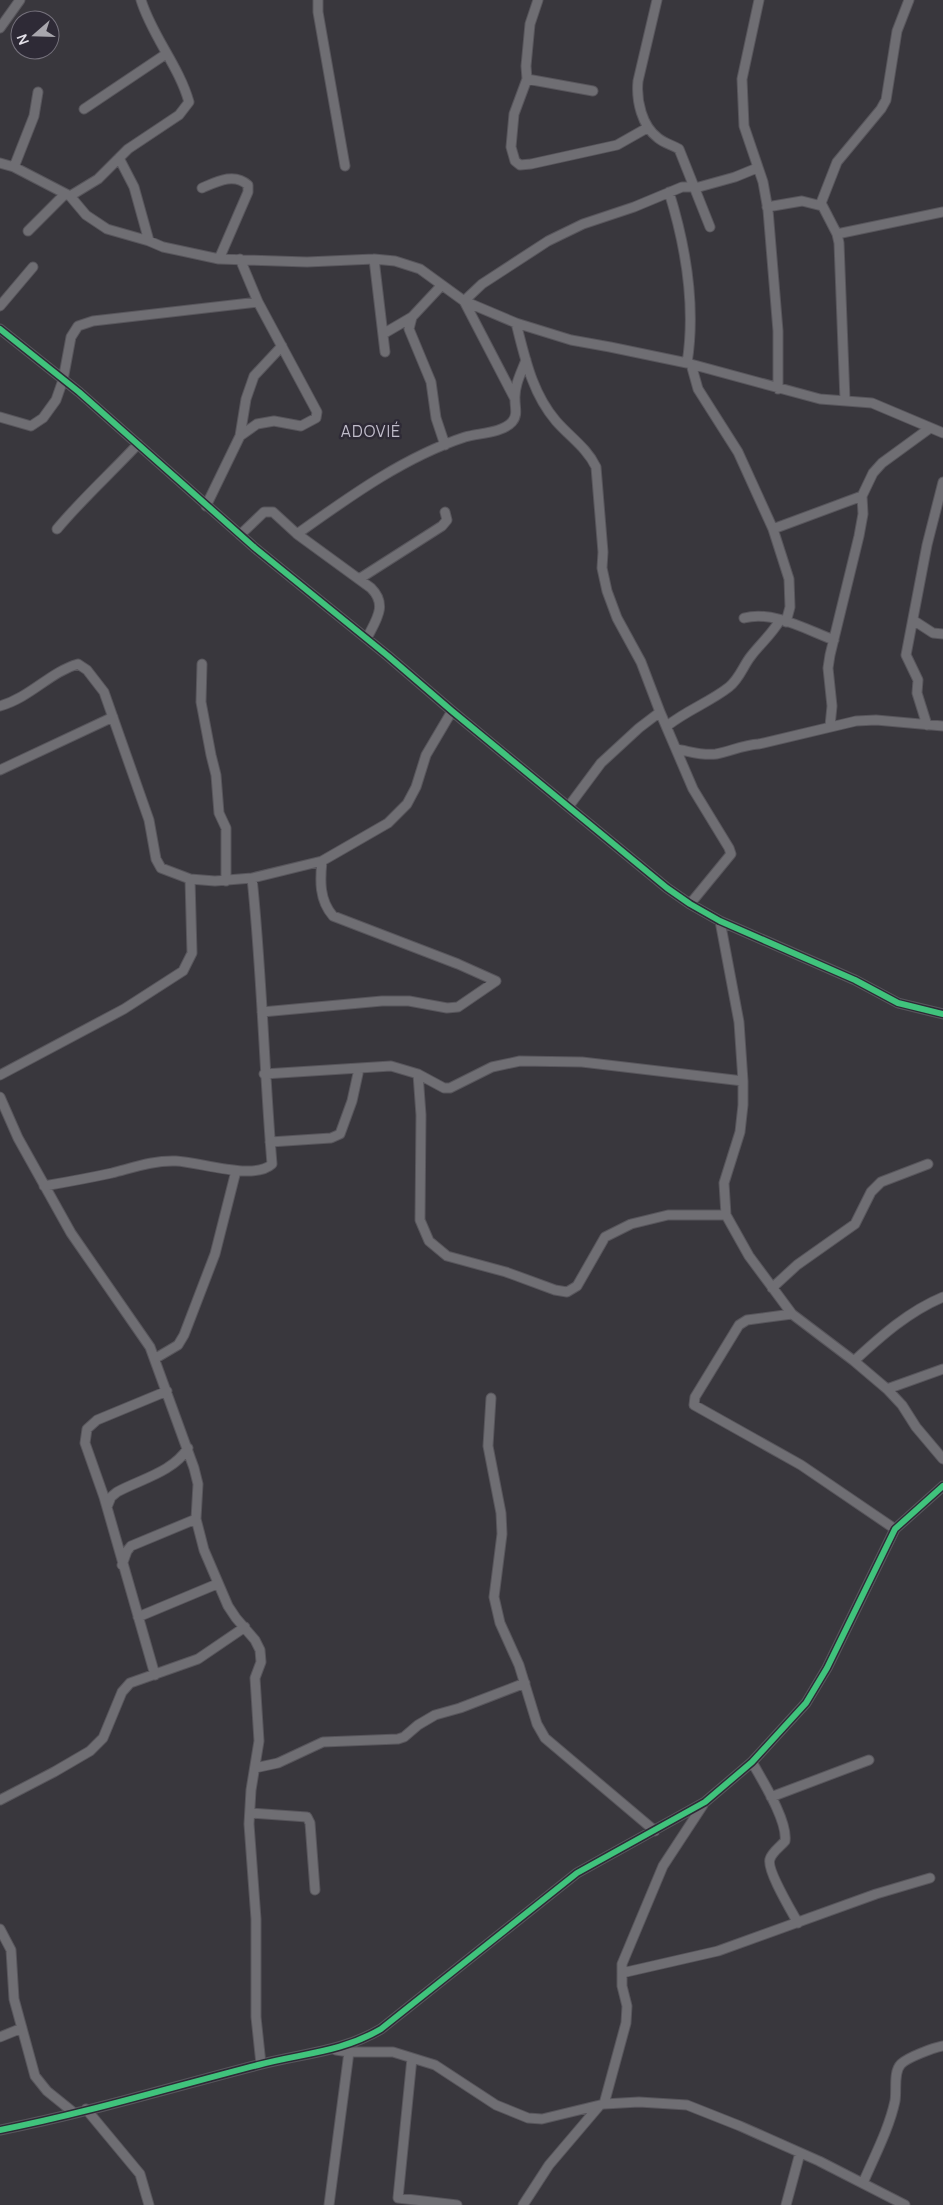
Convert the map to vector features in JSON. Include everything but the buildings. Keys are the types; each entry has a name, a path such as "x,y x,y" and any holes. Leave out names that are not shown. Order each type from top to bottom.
{"street":[{"path":"0,28 20,0"},
{"path":"28,231 67,195 98,179 128,150 179,115 189,102 142,0"},
{"path":"318,0 321,30 345,166"},
{"path":"538,0 530,24 526,66 527,79 514,114 511,147 515,161 520,165 617,145 647,128"},
{"path":"657,0 638,81 637,93 647,128 660,140 668,142 679,149 710,227"},
{"path":"759,0 742,79 744,126 763,182 767,207 776,305 778,389"},
{"path":"845,400 841,270 837,234 821,203 837,162 881,109 886,100 896,31 909,0"},
{"path":"84,109 166,54"},
{"path":"527,79 593,91"},
{"path":"14,168 34,116 38,92"},
{"path":"119,158 134,187 149,241"},
{"path":"0,163 14,168 67,195 86,215 106,229 149,241 163,247 219,258 307,262 374,259 411,265 420,269 464,301 516,323 571,340 689,364 820,399 872,403 943,433"},
{"path":"464,301 482,284 548,241 583,224 634,207 682,187 699,187 735,177 757,168"},
{"path":"202,188 225,178 243,180 248,184 248,192 219,258"},
{"path":"667,726 693,707 730,686 738,678 750,658 783,621 790,607 789,578 773,529 738,452 698,389 689,364 691,334 687,265 679,224 668,192"},
{"path":"767,207 802,201 822,206"},
{"path":"837,234 943,212"},
{"path":"240,259 258,302 317,412 316,418 301,426 274,421 257,424 240,436"},
{"path":"374,259 385,352"},
{"path":"0,306 33,267"},
{"path":"383,334 412,317 441,286"},
{"path":"464,301 515,399"},
{"path":"0,417 30,426 36,424 56,400 64,380 71,337 78,326 92,321 258,302"},
{"path":"412,317 408,329 431,382 436,418 445,446"},
{"path":"516,323 532,381 543,403 556,422 591,456 596,467 604,552 602,568 607,591 617,618 641,662 660,712 701,805 731,854 690,904"},
{"path":"0,329 64,380 240,535 367,638 660,883 690,904 720,921 855,980 898,1003 943,1014"},
{"path":"206,506 240,436 246,399 254,376 282,346"},
{"path":"298,534 368,487 419,456 466,437 501,428 512,422 516,414 516,384 526,360"},
{"path":"830,726 832,699 828,668 859,536 863,514 862,496 873,473 882,463 930,428"},
{"path":"57,529 78,504 107,478 138,444"},
{"path":"927,725 917,693 918,682 906,656 927,545 943,482"},
{"path":"773,529 862,496"},
{"path":"240,535 264,512 272,512 298,534 359,579 377,594 380,600 380,614 367,638"},
{"path":"359,579 442,526 447,520 445,512"},
{"path":"744,618 758,616 783,621 834,640"},
{"path":"913,620 933,633 943,634"},
{"path":"0,706 14,702 31,693 55,675 78,664 88,670 97,681 113,717 149,820 156,860 161,868 190,879 226,881 252,878 322,860 388,823 407,804 416,787 426,754 452,711"},
{"path":"202,664 201,702 216,775 219,814 226,828 226,881"},
{"path":"569,806 601,763 639,728 660,712"},
{"path":"0,770 113,717"},
{"path":"676,748 700,754 717,753 744,745 759,744 830,726 876,720 943,726"},
{"path":"262,1012 382,1001 408,1001 447,1008 458,1007 496,982 495,979 458,964 333,916 326,907 320,882 322,860"},
{"path":"44,1186 91,1178 151,1163 174,1161 203,1164 236,1171 260,1172 272,1164 264,1074 260,950 252,878"},
{"path":"0,1075 124,1009 183,971 192,952 190,879"},
{"path":"720,921 739,1022 743,1081 740,1132 724,1183 726,1215 749,1256 792,1314 854,1361 887,1390 902,1405 916,1427 943,1459"},
{"path":"264,1074 391,1066 418,1074 440,1086 450,1088 492,1067 509,1062 582,1062 743,1081"},
{"path":"270,1142 331,1138 340,1134 352,1101 359,1069"},
{"path":"418,1074 421,1115 420,1220 429,1241 447,1256 506,1272 555,1290 567,1292 577,1286 605,1237 631,1224 668,1215 726,1215"},
{"path":"0,1097 18,1138 79,1246 156,1358 188,1448 198,1484 196,1519 204,1550 217,1584 236,1618 245,1627 260,1650 261,1662 255,1678 259,1741 251,1790 250,1813 256,1919 256,2018 261,2064"},
{"path":"772,1288 797,1265 855,1224 871,1192 881,1182 928,1164"},
{"path":"156,1358 178,1344 184,1335 215,1254 236,1171"},
{"path":"854,1361 884,1333 943,1297"},
{"path":"792,1314 747,1320 738,1325 695,1397 694,1405 801,1464 895,1529"},
{"path":"887,1390 943,1369"},
{"path":"155,1675 122,1566 107,1507 85,1443 87,1429 97,1420 167,1391"},
{"path":"491,1398 488,1446 501,1514 502,1534 494,1596 500,1623 519,1665 536,1724 545,1738 654,1831"},
{"path":"107,1507 111,1497 117,1492 172,1465 181,1458 188,1448"},
{"path":"0,2130 261,2064 334,2049 360,2041 381,2028 577,1873 705,1802 752,1762 806,1703 827,1668 895,1529 943,1486"},
{"path":"122,1566 127,1551 131,1546 196,1519"},
{"path":"138,1617 217,1584"},
{"path":"0,1800 90,1751 103,1738 122,1692 130,1683 198,1659 245,1627"},
{"path":"255,1768 278,1763 323,1742 398,1739 404,1737 418,1725 435,1715 460,1708 525,1683"},
{"path":"771,1796 869,1760"},
{"path":"752,1762 771,1796 786,1836 785,1841 770,1857 769,1862 780,1889 798,1923"},
{"path":"523,2205 549,2165 602,2105 626,2023 627,2006 622,1986 622,1964 663,1866 705,1802"},
{"path":"250,1813 307,1817 310,1823 315,1890"},
{"path":"622,1973 718,1951 876,1894 930,1878"},
{"path":"0,1929 11,1950 14,1999 35,2076 47,2091 73,2112"},
{"path":"0,2037 22,2028"},
{"path":"863,2183 889,2120 894,2102 897,2070 901,2063 943,2046"},
{"path":"334,2049 349,2052 392,2052 435,2065 496,2105 528,2118 542,2120 602,2105 639,2102 687,2105 800,2153 905,2205"},
{"path":"329,2205 341,2100 349,2052"},
{"path":"412,2058 397,2201 456,2205"},
{"path":"86,2109 140,2174 149,2205"},
{"path":"786,2205 800,2153"}],"cycle path":[{"path":"0,329 79,392 255,548 667,888 720,921 855,980 898,1003 943,1014"},
{"path":"0,2130 97,2108 274,2061 321,2052 351,2043 381,2029 577,1873 705,1802 752,1762 806,1703 827,1668 895,1529 943,1486"}],"district":[{"name":"ADOVIÉ","path":"371,431"}]}
